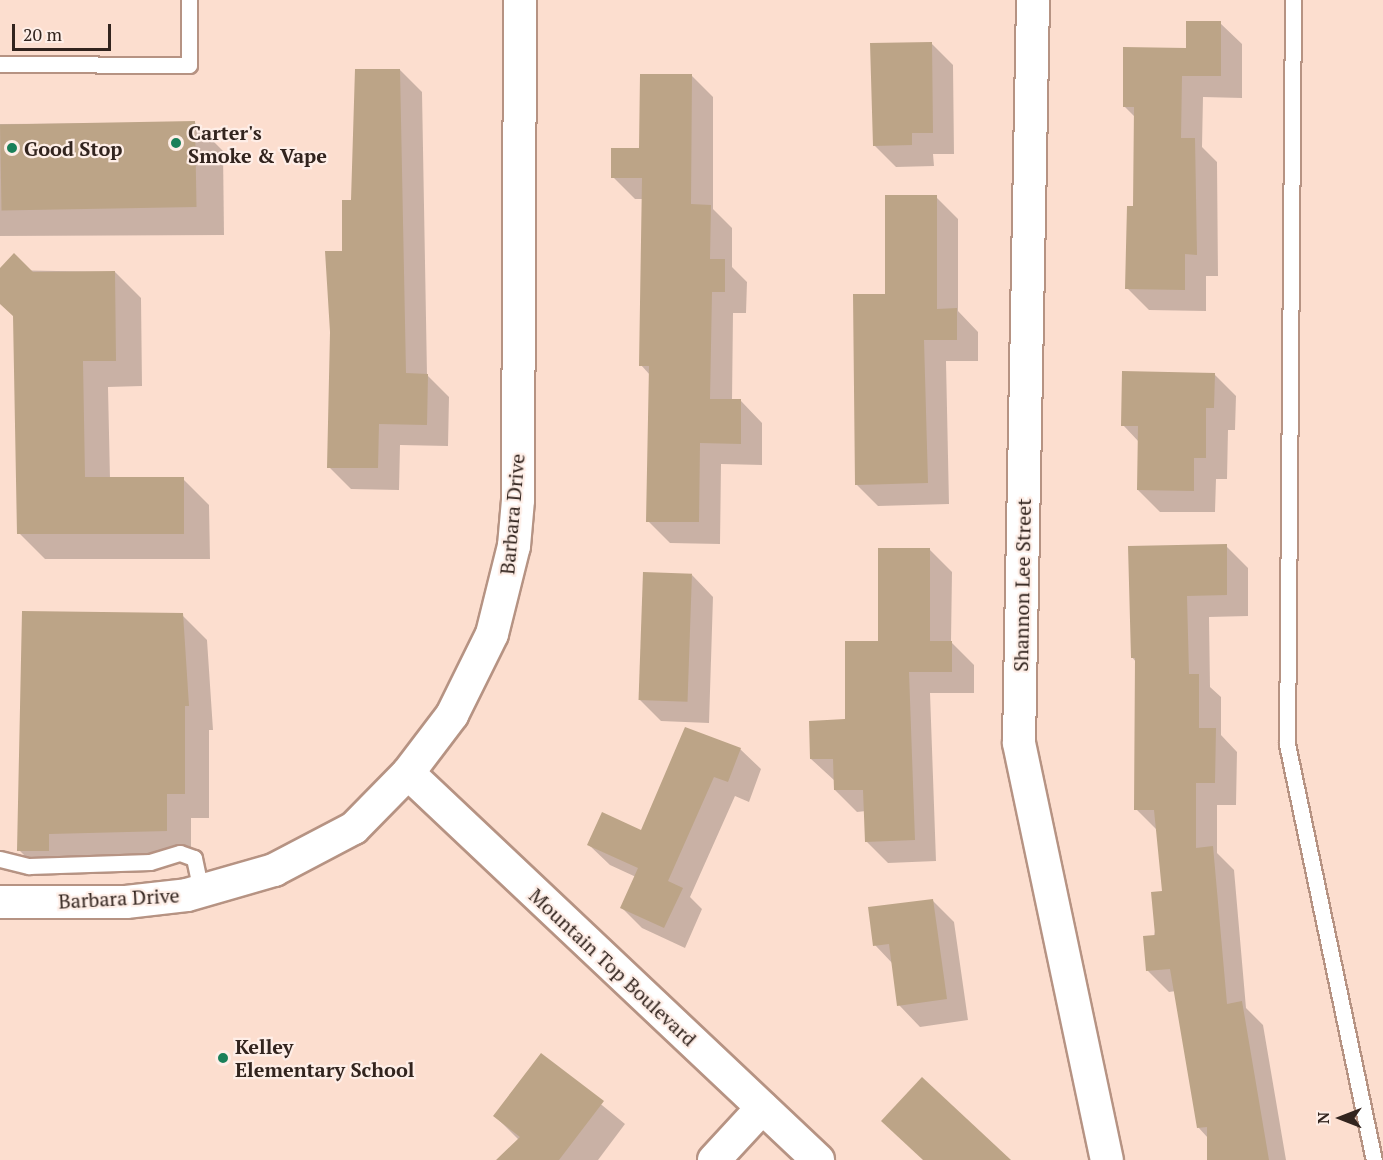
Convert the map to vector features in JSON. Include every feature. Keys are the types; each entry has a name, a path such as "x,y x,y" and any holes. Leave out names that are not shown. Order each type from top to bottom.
{"street":[{"name":"Barbara Drive","path":"0,902 126,902 201,892 274,870 315,851 354,828 408,773 452,715 475,675 502,601 514,546 518,489 520,0"},
{"name":"Shannon Lee Street","path":"1033,0 1019,743 1107,1160"},
{"name":"Mountain Top Boulevard","path":"408,773 818,1160"},
{"path":"714,1160 762,1108"}],"lane":[{"path":"0,64 189,65 189,0"},
{"path":"1293,0 1287,744 1374,1160"},
{"path":"0,859 29,866 150,862 180,854 194,858 201,892"}],"building":[{"path":"1186,21 1221,21 1221,76 1182,76 1181,138 1195,138 1197,255 1185,254 1185,290 1125,289 1127,206 1133,206 1134,107 1123,107 1123,47 1186,48"},
{"path":"932,42 933,133 912,133 912,145 873,146 870,43"},
{"path":"355,69 400,69 406,373 428,374 427,425 379,424 378,468 327,468 330,332 325,251 342,251 342,200 351,200"},
{"path":"640,74 692,74 691,204 711,205 710,259 725,259 725,292 712,292 710,399 741,399 741,444 700,443 699,522 646,522 649,366 639,366 642,178 611,178 611,148 639,148"},
{"path":"195,121 197,207 2,210 0,124"},
{"path":"885,195 937,195 937,309 957,308 957,340 924,340 928,483 855,485 853,294 885,294"},
{"path":"14,253 33,272 115,271 116,361 83,361 85,477 184,477 184,534 17,534 13,316 0,304 0,268"},
{"path":"1122,371 1215,373 1214,408 1206,408 1206,458 1194,458 1194,491 1137,490 1138,426 1121,426"},
{"path":"1227,544 1227,595 1187,596 1189,674 1199,674 1199,728 1216,728 1215,783 1196,783 1196,848 1213,846 1227,1004 1242,1001 1269,1160 1207,1160 1207,1127 1197,1128 1170,969 1146,971 1143,936 1155,935 1151,892 1162,891 1154,810 1134,810 1135,658 1131,658 1128,546"},
{"path":"878,548 930,548 930,641 952,641 952,672 909,672 915,840 865,842 863,790 834,790 833,759 810,759 809,721 845,719 845,641 878,641"},
{"path":"643,572 692,574 688,702 639,700"},
{"path":"22,611 183,613 189,706 185,706 185,794 167,794 167,831 49,834 49,851 17,851"},
{"path":"685,727 741,748 728,782 714,777 668,881 683,888 664,928 620,908 638,868 587,845 602,812 641,830"},
{"path":"933,899 947,999 897,1006 889,944 873,946 868,907"},
{"path":"541,1053 604,1101 559,1160 496,1160 520,1137 493,1116"},
{"path":"922,1077 1011,1160 923,1160 881,1121"}],"place":[{"name":"Carter's Smoke & Vape","path":"176,143"},
{"name":"Good Stop","path":"12,148"},
{"name":"Kelley Elementary School","path":"223,1058"}]}
